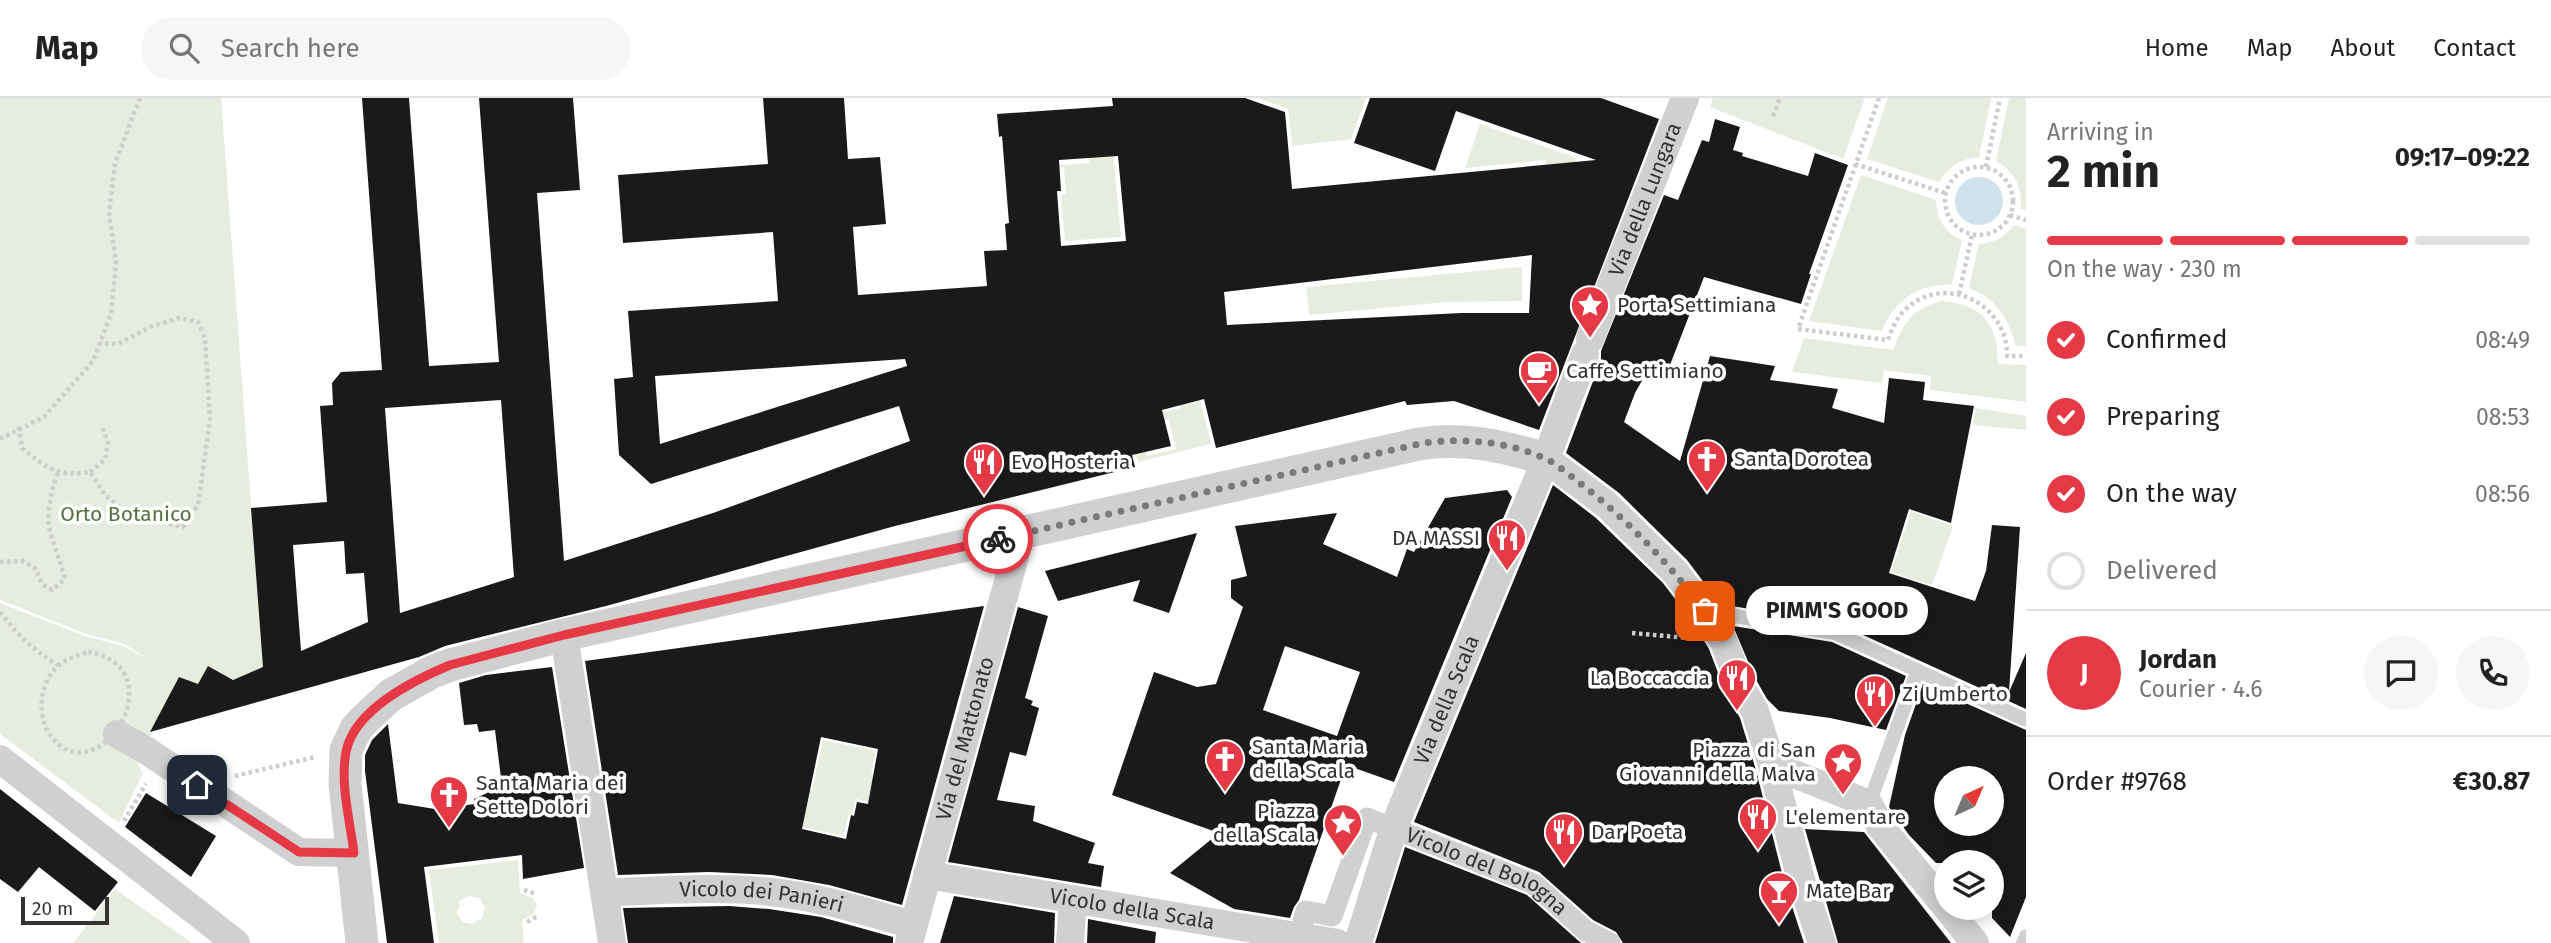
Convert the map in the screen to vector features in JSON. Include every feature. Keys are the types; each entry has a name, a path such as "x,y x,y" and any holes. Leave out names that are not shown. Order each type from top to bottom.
{"street":[{"name":"Via della Lungara","path":"1546,459 1685,98"},
{"path":"362,943 345,784 346,750 364,720 410,683 450,665 564,635 1434,442 1487,443 1546,459 1607,505 1675,572 1705,611 1724,642 1755,712 1772,765 1801,880 1822,943"},
{"name":"Via della Scala","path":"1358,943 1394,827 1546,459"},
{"name":"Via del Mattonato","path":"911,934 1021,534"},
{"path":"564,635 612,943"},
{"path":"117,734 299,852 354,853"},
{"path":"0,759 236,943"},
{"path":"1772,765 1875,815 1934,892"},
{"path":"1300,937 1306,911 1332,916 1367,818 1394,827"},
{"name":"Vicolo del Bologna","path":"1394,827 1534,884 1586,931 1610,943"},
{"name":"Vicolo della Scala","path":"927,875 1338,943"},
{"name":"Vicolo dei Panieri","path":"604,892 770,892 818,899 911,934"},
{"path":"1070,943 1073,899"},
{"path":"1956,920 1975,943"}],"lane":[{"path":"1705,611 1835,633 2026,720"},
{"path":"1875,815 1918,670"},
{"path":"2023,943 2026,936"}],"path":[{"path":"0,439 19,427 44,417 93,361 111,314 116,263 109,213 115,163 141,98"},
{"path":"1773,116 1780,98"},
{"path":"1878,98 1798,329 1888,341 1894,323 1906,308 1922,298 1940,292 1959,294 1977,301 1992,312 2002,328 2007,356 2026,356"},
{"path":"1986,167 2000,98"},
{"path":"1855,164 1945,193"},
{"path":"1986,167 1996,171 2010,187 2013,197 2010,215 2002,227 1993,232 1972,235 1953,224 1947,215 1945,193 1955,175 1964,169 1986,167"},
{"path":"2010,215 2026,220"},
{"path":"1959,294 1972,235"},
{"path":"90,472 105,495 128,514 183,527 198,505 210,419 205,338 198,322 179,317 150,327 118,344 100,343"},
{"path":"19,427 22,448 37,461 58,473 90,472 105,460 108,442 101,425"},
{"path":"0,562 23,561 36,569 42,584 52,590 65,579 60,556 50,533 50,500 58,473"},
{"path":"0,612 16,633 58,666"},
{"path":"1632,633 1724,642"},
{"path":"88,652 99,654 118,665 127,682 130,700 126,718 117,734 102,745 85,751 73,751 54,740 45,726 41,702 48,678 58,666 72,656 88,652"},
{"path":"197,785 346,750"},
{"path":"124,821 143,786"},
{"path":"524,890 536,894"},
{"path":"527,922 538,916"}],"green space":[{"name":"Orto Botanico","path":"0,98 221,98 263,667 233,680 209,666 198,684 179,677 139,759 138,765 143,773 119,823 0,734 0,603 85,636 123,646 152,661 124,644 86,634 0,600"},
{"path":"1258,98 1366,98 1351,139 1292,146 1288,109"},
{"path":"1713,98 1865,98 1843,159 1710,107"},
{"path":"1888,98 1991,98 1979,157 1956,164 1939,182 1867,159"},
{"path":"2009,98 2026,98 2026,211 2021,209 2019,187 2013,175 1996,161"},
{"path":"1109,111 1121,237 1065,241 1061,195 1066,194 1064,167 1059,165 1089,163 1085,112"},
{"path":"1480,124 1577,158 1552,222 1546,160 1465,168"},
{"path":"1861,175 1936,200 1943,224 1962,240 1952,285 1929,287 1909,296 1893,311 1882,331 1809,321"},
{"path":"2014,225 2026,229 2026,346 2016,346 2000,311 1987,298 1969,288 1979,244 1999,239"},
{"path":"1522,267 1522,301 1446,302 1309,315 1306,287"},
{"path":"1941,301 1968,307 1985,319 1995,338 1998,364 2026,365 2026,402 1930,390 1931,376 1884,370 1882,383 1792,372 1804,338 1893,350 1910,318 1922,309"},
{"path":"1192,369 1211,444 1138,462 1135,450 1144,448 1147,456 1176,449 1169,419 1160,421 1158,413 1181,408 1172,373"},
{"path":"1975,408 2026,416 2026,430 1973,425"},
{"path":"1911,511 1953,526 1932,585 1891,572"},
{"path":"823,740 876,751 871,775 880,777 875,803 856,799 852,814 849,813 844,836 780,822 788,785 812,790"},
{"path":"518,860 520,893 533,898 537,905 534,914 522,920 524,943 439,943 429,870","holes":["469,896 480,898 485,908 482,919 473,924 462,922 456,912 460,906 459,901"]},
{"path":"115,889 192,943 73,943"}],"water":[{"path":"1979,177 1996,184 2003,201 1996,218 1979,225 1962,218 1955,201 1962,184"}],"building":[{"path":"362,98 409,98 429,366 499,362 479,98 573,98 580,190 537,193 564,561 716,512 910,441 899,406 651,484 619,455 614,379 633,377 628,311 778,301 773,232 623,243 618,175 768,164 763,98 844,98 848,159 880,157 886,224 853,227 858,295 987,286 984,251 1007,250 1005,224 1009,223 1002,136 999,137 997,114 1113,106 1112,98 1245,98 1285,112 1292,189 1596,160 1456,111 1435,171 1354,143 1370,98 1601,98 1659,119 1539,430 1454,401 1407,405 1405,401 1216,448 1204,399 1162,410 1171,446 1132,455 1135,467 895,526 606,606 445,646 419,657 150,732 179,677 198,684 208,666 233,680 263,667 251,508 327,502 320,406 333,405 332,383 341,372 382,370","holes":["1118,156 1126,241 1061,246 1057,191 1061,191 1059,160","1532,255 1529,313 1461,313 1227,325 1224,292","905,359 907,366 660,444 655,376","501,400 514,577 400,613 385,408","344,541 346,574 364,573 368,622 301,651 293,545"]},
{"path":"1715,119 1740,127 1733,150 1743,153 1742,156 1808,176 1815,153 1848,165 1801,304 1704,277 1670,365 1652,363 1635,393 1624,422 1680,461 1710,356 1775,366 1770,380 1838,389 1832,408 1884,423 1889,378 1925,382 1923,400 1974,406 1951,523 1909,509 1889,573 1975,601 1986,571 1992,525 2020,527 2009,692 2026,653 2026,709 1839,624 1720,604 1687,560 1619,493 1566,453 1601,360 1601,351 1664,195 1678,200 1702,140 1709,142"},
{"path":"1553,485 1596,518 1663,583 1709,649 1725,691 1740,718 1785,885 1804,943 1623,943 1616,932 1593,920 1539,872 1414,822"},
{"path":"1507,490 1512,497 1394,782 1346,765 1299,900 1290,918 1234,909 1170,873 1219,833 1112,795 1154,672 1197,687 1216,684 1243,607 1231,598 1231,580 1247,576 1235,526 1337,513 1323,544 1397,577 1407,549 1414,552 1445,498","holes":["1285,646 1360,672 1337,736 1263,710"]},
{"path":"1197,533 1169,613 1133,601 1140,580 1058,601 1045,571"},
{"path":"984,606 902,905 829,885 772,875 709,872 618,875 585,661","holes":["821,737 878,749 868,804 857,802 846,839 802,829"]},
{"path":"1018,607 1048,616 1025,698 1033,701 1031,705 1039,708 1026,756 1010,752 997,800 1035,806 1033,821 1095,843 1088,863 1104,866 1101,887 948,862"},
{"path":"1733,626 1832,642 1906,676 1886,730 1779,711 1767,699 1755,678"},
{"path":"552,667 584,868 523,879 522,855 424,867 434,943 387,943 365,771 365,755 372,740 388,724 398,803 435,809 475,804 474,799 502,786 495,730 479,732 477,724 464,725 459,683 486,675"},
{"path":"1923,684 2026,730 2026,897 2010,937 1994,920 2004,920 2004,850 1934,850 1934,861 1909,835 1889,807 1905,735"},
{"path":"0,789 118,882 95,911 39,867 18,892 0,879"},
{"path":"146,793 216,836 191,877 125,827"},
{"path":"1805,829 1864,832 1951,943 1838,943"},
{"path":"1405,847 1527,895 1581,943 1375,943"},
{"path":"954,896 1055,913 1054,943 940,943"},
{"path":"729,906 821,917 893,937 893,943 628,943 623,908"},
{"path":"1088,919 1156,932 1155,943 1087,943"}],"way so far":[{"path":"998,539 1419,444 1449,440 1487,443 1546,459 1591,491 1675,572 1705,611"}],"place":[{"name":"Porta Settimiana","path":"1590,339"},
{"name":"Caffe Settimiano","path":"1539,405"},
{"name":"Santa Dorotea","path":"1707,493"},
{"name":"Evo Hosteria","path":"984,496"},
{"name":"DA MASSI","path":"1507,572"},
{"name":"PIMM'S GOOD","path":"1705,611"},
{"name":"La Boccaccia","path":"1737,712"},
{"name":"Zi Umberto","path":"1875,728"},
{"name":"Santa Maria della Scala","path":"1225,793"},
{"name":"Piazza di San Giovanni della Malva","path":"1843,796"},
{"name":"Santa Maria dei Sette Dolori","path":"449,829"},
{"name":"L'elementare","path":"1758,851"},
{"name":"Piazza della Scala","path":"1343,857"},
{"name":"Dar Poeta","path":"1564,866"},
{"name":"Mate Bar","path":"1779,925"}],"route":[{"path":"197,785 299,852 354,853 345,784 346,750 356,729 374,710 391,695 432,672 564,635 998,539"}]}
